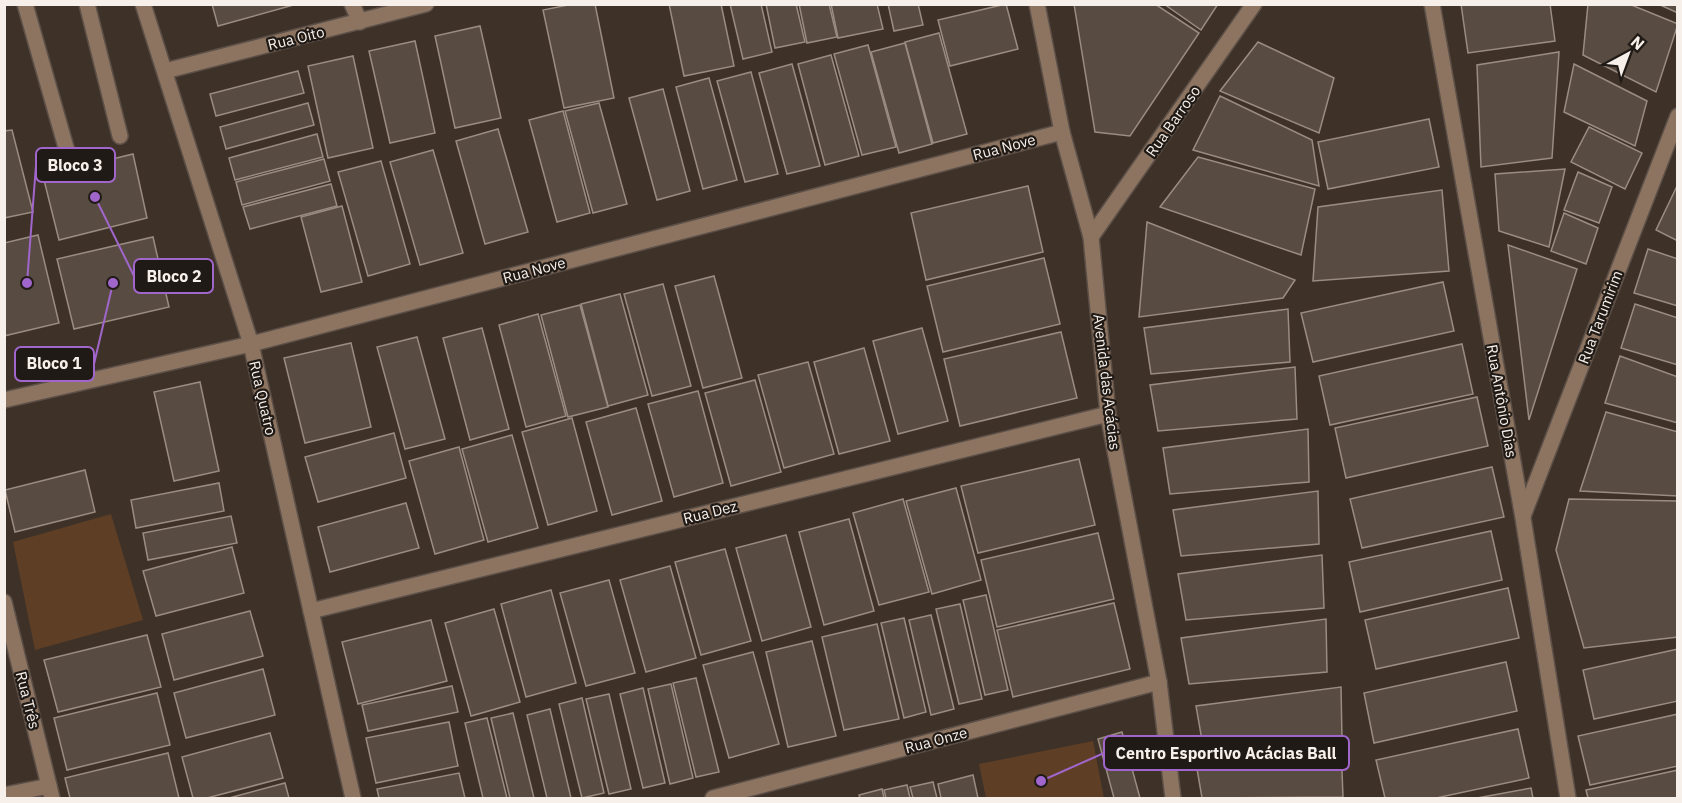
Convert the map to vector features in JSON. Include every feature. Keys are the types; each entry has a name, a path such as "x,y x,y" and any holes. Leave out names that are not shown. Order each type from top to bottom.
{"street":[{"path":"25,4 69,158"},
{"path":"87,4 120,136"},
{"name":"Rua Quatro","path":"143,4 251,344 353,798"},
{"path":"352,4 360,22"},
{"name":"Rua Oito","path":"165,71 426,4"},
{"name":"Avenida das Acácias","path":"1036,4 1062,132 1091,237 1108,414 1159,682 1173,798"},
{"name":"Rua Barroso","path":"1091,237 1254,4"},
{"name":"Rua Antônio Dias","path":"1432,4 1523,518 1568,798"},
{"name":"Rua Tarumirim","path":"1523,518 1677,116"},
{"name":"Rua Nove","path":"4,400 251,344 1062,132"},
{"name":"Rua Dez","path":"311,611 1108,414"},
{"name":"Rua Três","path":"4,602 9,639 50,792"},
{"name":"Rua Onze","path":"713,798 1159,682"},
{"path":"4,795 50,792"}],"shaded area":[{"path":"111,514 143,620 35,650 13,542"},
{"path":"1093,741 1104,798 986,798 979,764"}],"building":[{"path":"212,4 297,4 218,26"},
{"path":"573,4 595,4 614,98 564,108 543,10"},
{"path":"669,4 721,4 734,66 684,76"},
{"path":"730,4 761,4 772,52 743,59"},
{"path":"766,4 796,4 805,42 775,48"},
{"path":"799,4 829,4 837,37 807,43"},
{"path":"831,4 877,4 883,29 838,38"},
{"path":"888,4 918,4 923,25 894,31"},
{"path":"1006,4 1018,49 950,66 938,20"},
{"path":"1074,4 1155,4 1199,33 1130,136 1095,132"},
{"path":"1164,4 1218,4 1201,30"},
{"path":"1461,4 1550,4 1555,41 1468,53"},
{"path":"1588,4 1629,4 1678,24 1656,92 1583,55"},
{"path":"1658,4 1678,4 1678,13"},
{"path":"480,26 501,118 455,128 435,36"},
{"path":"939,33 967,134 933,143 905,42"},
{"path":"415,41 435,133 390,143 369,51"},
{"path":"1258,42 1334,78 1319,133 1220,91"},
{"path":"905,43 932,144 899,153 871,52"},
{"path":"868,45 896,147 862,155 834,54"},
{"path":"1559,52 1552,158 1481,167 1477,65"},
{"path":"831,55 859,156 825,165 798,64"},
{"path":"353,56 373,148 328,158 308,66"},
{"path":"792,64 820,166 787,174 759,73"},
{"path":"1574,64 1647,101 1635,146 1564,112"},
{"path":"298,71 304,93 216,116 210,94"},
{"path":"751,72 778,174 745,182 717,81"},
{"path":"709,78 737,180 703,189 676,87"},
{"path":"663,89 690,191 657,200 629,98"},
{"path":"1220,96 1312,140 1319,186 1193,150"},
{"path":"308,103 314,125 226,149 220,127"},
{"path":"599,103 627,204 593,213 565,111"},
{"path":"563,111 590,213 557,222 529,120"},
{"path":"1429,119 1439,167 1328,189 1318,142"},
{"path":"1589,127 1642,153 1625,189 1571,162"},
{"path":"498,129 528,232 485,244 456,141"},
{"path":"12,130 33,212 4,218 4,131"},
{"path":"317,134 323,157 235,180 229,158"},
{"path":"433,150 463,253 420,265 390,162"},
{"path":"133,154 147,218 59,240 43,176"},
{"path":"1198,157 1315,189 1301,255 1160,207"},
{"path":"324,159 330,181 242,205 236,182"},
{"path":"381,161 410,264 368,276 338,172"},
{"path":"1565,169 1549,247 1499,231 1495,174"},
{"path":"1578,172 1612,187 1599,223 1564,210"},
{"path":"331,184 337,206 250,229 243,207"},
{"path":"1678,184 1678,241 1656,230"},
{"path":"1028,186 1043,252 926,280 911,213"},
{"path":"1442,190 1449,271 1313,281 1318,207"},
{"path":"342,206 362,282 321,292 301,217"},
{"path":"1564,213 1598,228 1586,264 1551,251"},
{"path":"1147,222 1295,280 1283,298 1139,317"},
{"path":"38,235 59,323 4,336 4,243"},
{"path":"153,237 169,307 74,329 57,259"},
{"path":"1508,245 1577,269 1529,420"},
{"path":"1648,249 1678,259 1678,306 1634,293"},
{"path":"1044,258 1060,324 943,352 927,286"},
{"path":"714,276 742,378 703,388 675,286"},
{"path":"1443,282 1454,331 1313,362 1301,313"},
{"path":"663,284 691,386 652,396 624,294"},
{"path":"620,294 648,395 608,406 581,304"},
{"path":"1635,304 1678,318 1678,365 1621,348"},
{"path":"580,305 608,407 568,417 541,315"},
{"path":"1288,309 1290,362 1151,374 1144,328"},
{"path":"538,314 566,416 526,427 499,325"},
{"path":"482,328 509,429 470,440 443,338"},
{"path":"922,328 948,421 898,434 873,341"},
{"path":"1061,332 1077,398 960,426 944,359"},
{"path":"417,337 445,439 405,449 377,347"},
{"path":"351,343 371,427 305,443 284,358"},
{"path":"1462,344 1473,394 1330,425 1319,376"},
{"path":"864,348 890,441 839,454 814,362"},
{"path":"1620,356 1678,377 1678,423 1605,403"},
{"path":"808,362 834,454 784,468 758,375"},
{"path":"1295,367 1297,419 1158,431 1150,385"},
{"path":"755,380 781,472 731,486 705,393"},
{"path":"200,382 219,471 174,481 154,392"},
{"path":"698,391 723,483 674,497 648,404"},
{"path":"1477,397 1488,446 1346,478 1335,428"},
{"path":"636,408 662,501 612,515 586,422"},
{"path":"1606,412 1678,432 1678,496 1580,491"},
{"path":"572,418 597,511 548,525 522,432"},
{"path":"1308,429 1309,482 1170,494 1163,448"},
{"path":"394,433 406,478 318,502 305,457"},
{"path":"512,435 538,528 488,542 462,449"},
{"path":"459,447 484,540 435,554 409,461"},
{"path":"1079,459 1095,525 978,553 961,486"},
{"path":"1492,467 1504,517 1362,548 1350,499"},
{"path":"85,470 95,512 15,532 5,490"},
{"path":"219,483 224,511 136,528 131,500"},
{"path":"956,488 981,580 932,594 906,501"},
{"path":"1318,491 1319,544 1181,556 1173,510"},
{"path":"903,499 929,592 879,605 853,513"},
{"path":"1569,499 1678,501 1678,637 1584,648 1556,550"},
{"path":"406,503 419,548 330,572 318,527"},
{"path":"231,516 237,543 148,560 143,533"},
{"path":"849,519 874,611 824,625 799,532"},
{"path":"1491,531 1502,580 1360,612 1349,562"},
{"path":"1098,533 1114,599 997,627 981,560"},
{"path":"786,535 811,627 762,641 736,548"},
{"path":"232,547 244,593 156,616 143,571"},
{"path":"725,549 751,641 701,655 675,562"},
{"path":"1322,555 1324,608 1186,620 1178,574"},
{"path":"670,566 696,658 646,672 620,580"},
{"path":"609,580 635,673 586,686 560,593"},
{"path":"1508,588 1519,638 1376,669 1365,620"},
{"path":"551,590 576,683 526,697 501,604"},
{"path":"986,595 1008,690 985,695 963,600"},
{"path":"1114,603 1130,669 1013,697 997,630"},
{"path":"960,604 982,699 959,704 936,609"},
{"path":"494,609 520,702 471,716 445,623"},
{"path":"250,611 263,656 174,680 162,634"},
{"path":"931,615 954,709 931,715 909,620"},
{"path":"904,618 926,712 904,718 881,623"},
{"path":"1326,619 1327,672 1189,684 1181,638"},
{"path":"431,620 447,681 358,704 342,642"},
{"path":"877,624 899,719 844,730 822,637"},
{"path":"147,635 161,687 58,712 44,660"},
{"path":"812,641 836,736 788,747 766,652"},
{"path":"1678,649 1678,701 1594,719 1583,670"},
{"path":"753,652 779,744 729,758 703,665"},
{"path":"1506,662 1517,711 1374,743 1364,693"},
{"path":"263,669 275,715 186,738 174,693"},
{"path":"696,678 719,772 696,777 673,683"},
{"path":"671,684 693,778 670,784 648,689"},
{"path":"452,686 458,712 368,731 362,705"},
{"path":"1341,687 1342,740 1204,752 1196,706"},
{"path":"643,688 665,783 643,788 620,694"},
{"path":"157,693 170,745 67,770 54,718"},
{"path":"609,694 631,789 609,794 586,699"},
{"path":"582,698 604,793 582,798 559,704"},
{"path":"550,709 571,798 547,798 527,715"},
{"path":"513,713 534,798 510,798 491,718"},
{"path":"1678,714 1678,766 1590,785 1578,736"},
{"path":"487,718 507,798 483,798 465,723"},
{"path":"449,722 458,766 376,783 366,738"},
{"path":"1518,729 1529,778 1436,798 1385,798 1376,760"},
{"path":"1122,732 1140,798 1114,798 1098,739"},
{"path":"270,733 283,778 207,798 193,798 182,757"},
{"path":"1341,745 1343,797 1202,798 1196,763"},
{"path":"168,753 179,798 70,798 65,778"},
{"path":"1678,770 1678,798 1588,798 1586,790"},
{"path":"459,773 465,798 379,798 377,789"},
{"path":"973,775 978,798 941,798 938,784"},
{"path":"933,782 937,798 913,798 910,787"},
{"path":"285,783 289,798 229,798"},
{"path":"907,785 910,798 886,798 884,790"},
{"path":"1531,788 1533,798 1477,798"},
{"path":"882,789 884,798 860,798 859,795"}],"place":[{"name":"Bloco 2","path":"95,197"},
{"name":"Bloco 3","path":"27,283"},
{"name":"Bloco 1","path":"113,283"},
{"name":"Centro Esportivo Acácias Ball","path":"1041,781"}]}
